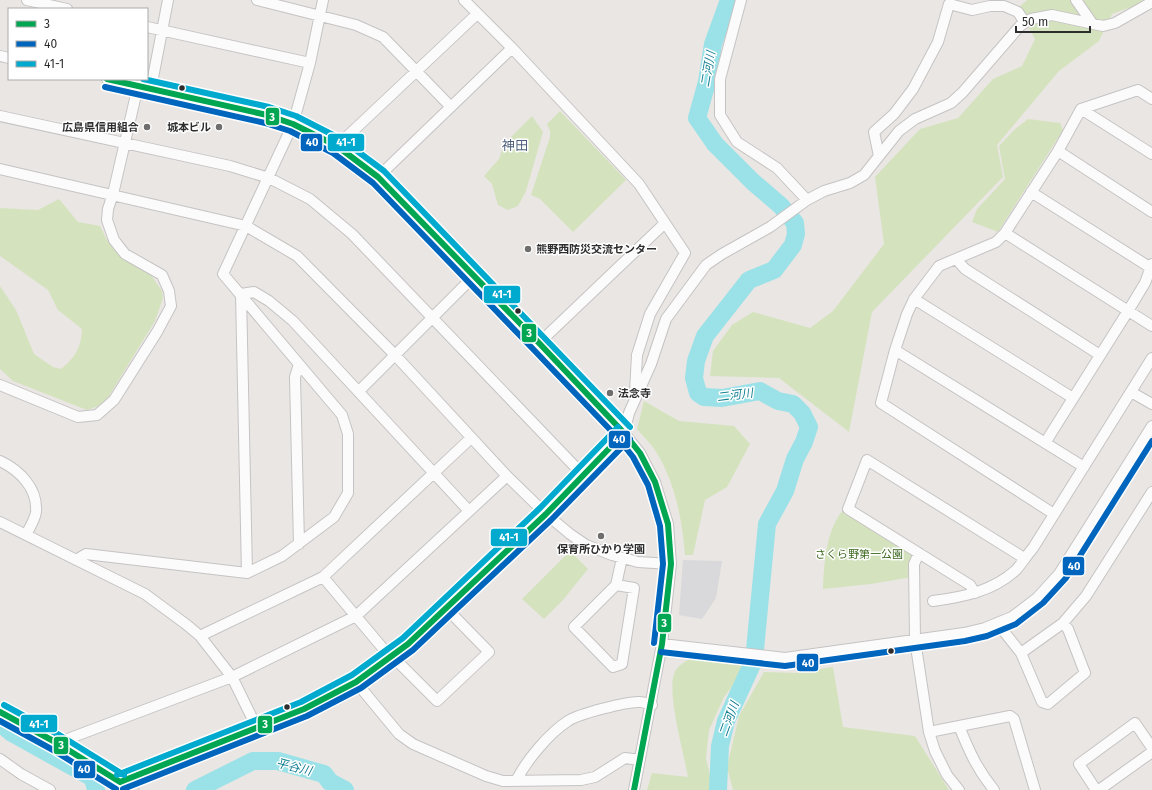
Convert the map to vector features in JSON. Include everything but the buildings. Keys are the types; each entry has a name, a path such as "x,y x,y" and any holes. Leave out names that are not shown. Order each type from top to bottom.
{"main road":[{"path":"0,712 57,743 132,790"}],"street":[{"path":"26,0 62,8"},
{"path":"151,88 168,0"},
{"path":"257,0 273,2 319,14 356,25 383,37 417,70 450,107"},
{"path":"76,560 86,554 247,573 282,556 334,517 348,493 348,434 342,415 223,274 293,124 310,63 323,0"},
{"path":"464,0 512,48 639,184 685,253 650,314 637,355 634,400"},
{"path":"741,0 720,79 720,115 737,142 777,168 807,200"},
{"path":"1076,0 1092,23"},
{"path":"879,156 874,132 894,114 913,89 938,42 950,2 972,10 990,6 1004,6 1018,12 1025,23"},
{"path":"120,782 304,710 356,682 392,657 546,514 624,433 634,400 651,364 661,329 666,319 706,265 722,254 770,227 807,200 824,191 850,183 864,175 898,131 915,119 951,103 963,92 1025,23 1031,19 1052,15 1103,26 1115,23 1152,2"},
{"path":"338,146 477,14"},
{"path":"148,27 310,63"},
{"path":"378,177 512,48"},
{"path":"111,80 267,115 293,124 338,146 378,177 539,343 624,433 640,453 655,482 668,524 671,564 662,644 652,705 635,786"},
{"path":"0,385 78,418 98,415 114,400 158,332 171,306 169,291 162,275 125,254 114,240 107,220 108,209 113,194 138,86"},
{"path":"1054,514 881,403 895,350 907,314 914,299 939,266 996,242 1005,233 1058,151 1081,109 1138,90 1152,99"},
{"path":"1081,109 1152,154"},
{"path":"0,116 230,166 269,178 310,199 335,218 352,234 583,475"},
{"path":"1058,151 1152,212"},
{"path":"0,169 246,226 297,256 395,355 507,476 546,514 570,534 586,545 622,558 638,562 671,564"},
{"path":"1031,192 1151,266 1145,283 1044,443"},
{"path":"539,343 664,223"},
{"path":"1005,233 1152,326"},
{"path":"956,260 965,269 1100,355"},
{"path":"359,391 474,276"},
{"path":"241,294 254,292 269,301 293,321 469,511"},
{"path":"241,294 247,573"},
{"path":"914,299 1073,398"},
{"path":"895,350 1084,467"},
{"path":"933,602 960,598 975,593 995,585 1016,569 1033,548 1152,358"},
{"path":"298,544 295,377 299,364"},
{"path":"1131,392 1152,404"},
{"path":"662,644 785,658 808,656 964,633 1012,617 1037,598 1059,574 1152,426"},
{"path":"200,636 323,577 471,438"},
{"path":"975,593 970,585 848,509 867,460 1024,558"},
{"path":"0,461 13,467 27,480 34,498 36,512 26,535"},
{"path":"57,743 232,678 356,616 507,476"},
{"path":"1021,653 1064,623 1086,596 1152,492"},
{"path":"0,522 144,594 174,614 200,636 232,678 257,728"},
{"path":"919,553 914,564 916,640 930,732 935,751 946,775 958,790"},
{"path":"616,585 634,588 622,664 613,667 574,627 616,585 622,558"},
{"path":"323,577 392,657 437,701 489,652 446,608"},
{"path":"997,623 1021,653 1042,702 1048,704 1085,673 1068,629 1064,623"},
{"path":"356,682 399,734 413,744 486,776 503,781 516,782 595,777 625,758 640,760"},
{"path":"516,782 521,771 545,742 568,721 587,713 639,702 652,705"},
{"path":"930,732 1010,716 1014,720 1035,790"},
{"path":"1152,748 1135,723 1079,764 1098,790 1152,752"},
{"path":"959,726 970,754 980,773 994,790"},
{"path":"0,759 21,774 50,790"}],"shaded area":[{"path":"683,560 722,561 716,598 702,619 679,615"}],"green space":[{"path":"1027,0 1151,0 1112,14 1099,41 1059,71 997,145 1003,177 872,312 849,432 779,378 710,376 713,351 732,325 753,312 810,328 833,311 884,244 875,177 920,129 958,118 993,79 1022,66 1035,39 1018,8"},
{"path":"560,111 626,180 573,232 540,199 531,195 550,137 550,131 547,124"},
{"path":"532,116 543,132 526,191 518,206 508,210 498,205 492,184 484,176 499,159 504,144"},
{"path":"1028,119 1060,123 1063,130 998,232 972,222 977,209 1005,179 999,146 1014,130"},
{"path":"59,199 78,222 100,226 107,240 151,275 162,291 163,298 155,321 107,399 101,405 87,410 13,381 0,369 0,286 16,310 34,354 53,367 61,369 74,356 79,346 82,329 58,310 48,290 0,256 0,208 38,210"},
{"path":"644,401 679,421 734,426 750,444 727,487 705,500 693,555 685,555 682,528 668,474 655,450 637,429"},
{"name":"さくら野第一公園","path":"844,509 917,554 912,577 871,584 823,589 827,547 833,526"},
{"path":"570,551 588,569 563,600 544,619 522,599"},
{"path":"694,657 744,665 746,669 724,697 709,730 706,759 714,790 647,790 652,773 688,777 674,709 672,683 677,668"},
{"path":"833,667 843,727 915,736 949,790 733,790 727,767 739,716 764,672 796,673"}],"waterway":[{"name":"二河川","path":"718,790 720,746 726,721 754,660 767,524 785,491 795,459 804,442 809,427 802,413 793,404 778,401 760,391 722,398 704,397 698,393 694,378 696,361 705,336 749,280 774,270 793,245 796,234 795,223 781,206 753,182 715,144 697,118 707,82 713,44 729,0"},
{"name":"平谷川","path":"0,723 12,733 93,778 96,790"},
{"name":"平谷川","path":"195,790 253,761 278,761 324,774 330,782 345,790"}],"transit line":[{"name":"3","path":"111,80 267,115 293,124 337,146 378,177 539,343 624,433 640,453 655,482 668,524 671,564 662,644 634,790"},
{"name":"41-1","path":"148,80 269,107 296,116 341,139 384,171 630,427"},
{"name":"40","path":"105,87 265,123 290,131 333,153 373,183 618,438 633,457 648,485 660,526 663,564 654,643"},
{"name":"41-1","path":"117,775 301,702 352,675 403,638 540,508 618,427"},
{"name":"3","path":"120,782 304,709 356,682 408,644 546,514 624,433"},
{"name":"40","path":"123,789 307,716 361,688 413,650 551,520 630,439"},
{"name":"40","path":"661,652 785,666 965,641 987,636 1016,624 1043,603 1066,578 1152,441"},
{"name":"41-1","path":"4,705 61,736 124,775"},
{"name":"3","path":"0,712 57,743 120,782"},
{"name":"40","path":"0,721 53,750 116,789"}],"place":[{"name":"広島県信用組合","path":"147,127"},
{"name":"城本ビル","path":"219,127"},
{"name":"熊野西防災交流センター","path":"528,249"},
{"name":"法念寺","path":"610,393"},
{"name":"保育所ひかり学園","path":"601,536"}],"district":[{"name":"神田","path":"515,145"}]}
